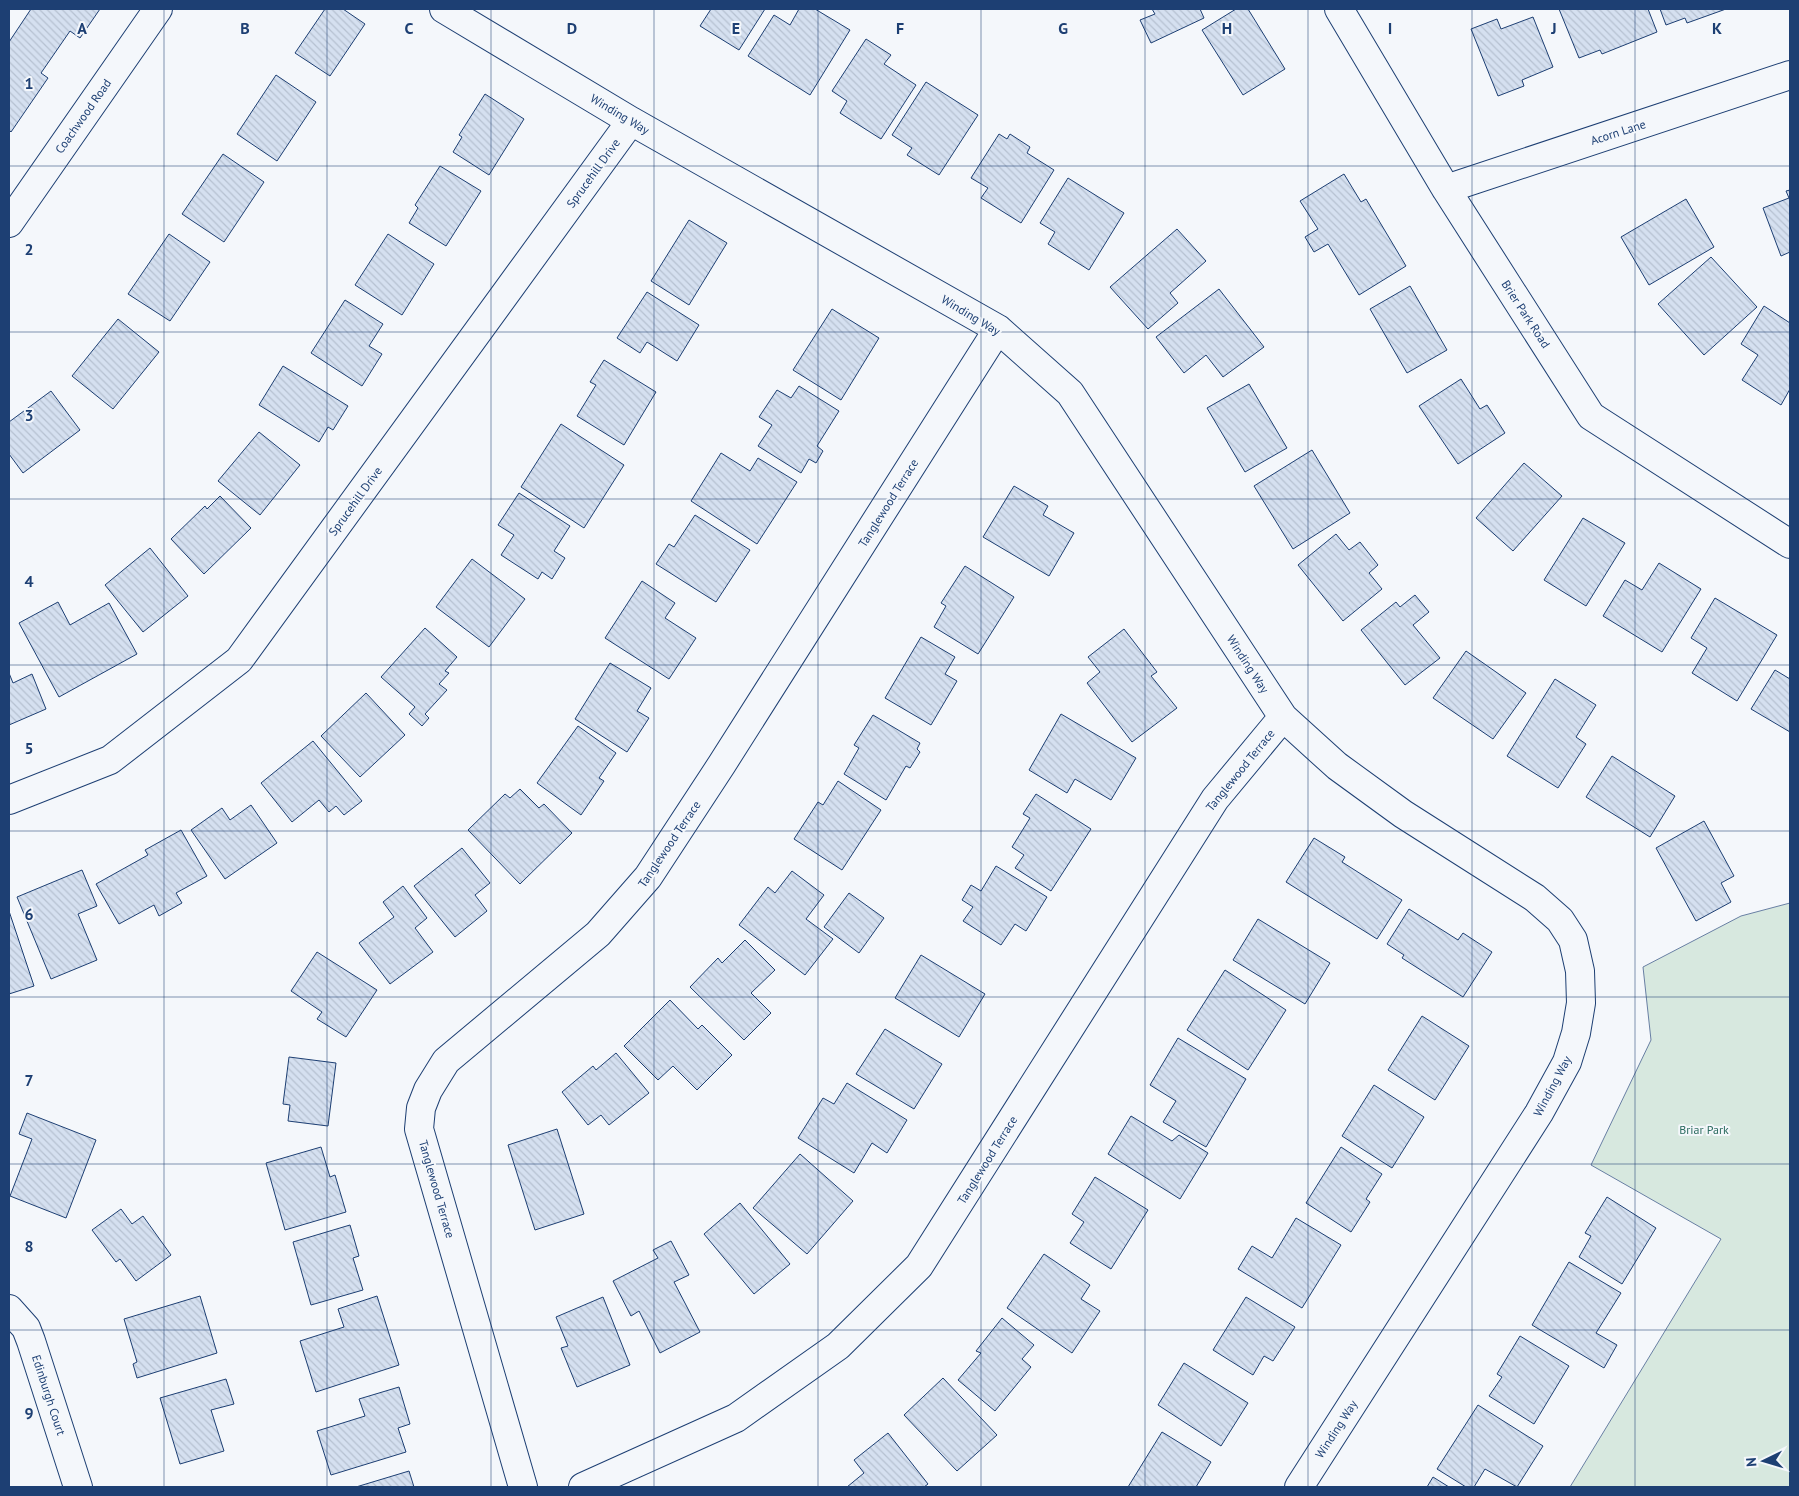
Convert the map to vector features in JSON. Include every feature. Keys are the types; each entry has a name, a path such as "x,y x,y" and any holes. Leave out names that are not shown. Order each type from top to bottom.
{"street":[{"name":"Coachwood Road","path":"9,223 158,9"},
{"name":"Winding Way","path":"444,9 631,121 998,329 1070,393 1283,717 1337,766 1403,814 1535,898 1560,920 1573,940 1580,971 1581,1003 1576,1033 1568,1062 1539,1113 1299,1487"},
{"name":"Brier Park Road","path":"1339,9 1446,190 1591,416 1790,544"},
{"name":"Acorn Lane","path":"1446,190 1790,75"},
{"name":"Sprucehill Drive","path":"9,800 110,760 239,660 631,121"},
{"name":"Tanglewood Terrace","path":"523,1487 419,1129 421,1108 428,1090 446,1061 598,934 648,877 998,329"},
{"name":"Tanglewood Terrace","path":"583,1487 736,1418 838,1346 920,1266 1215,799 1283,717"},
{"name":"Edinburgh Court","path":"9,1309 26,1328 78,1487"}],"green space":[{"name":"Briar Park","path":"1790,903 1790,1487 1570,1487 1721,1239 1591,1165 1651,1040 1643,967 1741,916"}],"building":[{"path":"31,9 100,9 80,38 70,31 41,73 48,78 11,132 9,130 9,42"},
{"path":"325,9 343,9 365,24 330,76 295,53"},
{"path":"711,9 765,9 739,50 700,26"},
{"path":"799,9 815,9 850,30 810,95 748,56 774,15 790,25"},
{"path":"1152,9 1200,9 1204,18 1151,43 1140,20 1155,14"},
{"path":"1236,9 1248,9 1285,69 1243,95 1202,30"},
{"path":"1559,9 1648,9 1657,32 1602,54 1600,50 1579,58"},
{"path":"1660,9 1726,9 1687,23 1685,18 1666,25"},
{"path":"1533,17 1553,67 1522,80 1524,86 1498,96 1471,29 1497,19 1501,29"},
{"path":"866,39 891,55 884,64 916,85 881,139 840,113 847,101 832,91"},
{"path":"276,75 316,102 277,161 237,134"},
{"path":"926,82 978,115 939,175 907,155 912,148 892,135"},
{"path":"485,94 524,119 489,175 453,152 462,137 459,135"},
{"path":"999,134 1007,139 1010,134 1030,147 1027,153 1054,170 1021,223 981,198 988,188 971,178"},
{"path":"223,154 264,182 224,242 182,214"},
{"path":"440,166 481,191 446,246 409,223 418,208 415,205"},
{"path":"1344,174 1361,202 1366,199 1406,266 1359,295 1328,244 1314,252 1305,237 1318,229 1300,201"},
{"path":"1068,178 1124,213 1089,270 1048,244 1055,232 1040,223"},
{"path":"1790,190 1790,252 1781,256 1763,208 1789,198 1786,191"},
{"path":"1686,199 1714,247 1649,285 1621,237"},
{"path":"689,220 727,243 689,305 651,281"},
{"path":"1177,229 1206,261 1170,293 1178,303 1148,329 1110,287"},
{"path":"169,234 210,262 170,321 128,294"},
{"path":"388,234 434,264 402,315 355,285"},
{"path":"1711,257 1757,307 1704,355 1658,304"},
{"path":"1410,286 1447,350 1407,373 1370,309"},
{"path":"1219,289 1264,347 1223,377 1206,355 1184,373 1156,337"},
{"path":"647,292 699,325 677,361 647,342 640,353 617,338"},
{"path":"345,300 383,324 369,346 382,354 362,386 311,353"},
{"path":"1764,306 1790,323 1790,389 1781,405 1742,380 1758,355 1741,344"},
{"path":"832,309 879,338 841,400 793,370"},
{"path":"118,319 159,352 113,409 72,376"},
{"path":"604,360 656,392 624,445 577,416 596,385 590,382"},
{"path":"283,366 348,406 333,430 328,427 319,442 259,405"},
{"path":"1461,379 1480,409 1487,405 1505,433 1458,464 1419,406"},
{"path":"1249,384 1287,448 1245,472 1207,408"},
{"path":"799,386 839,411 817,446 823,451 816,463 809,459 801,473 758,446 772,425 759,417 777,390 791,398"},
{"path":"51,391 80,430 23,473 9,454 9,422"},
{"path":"561,424 624,465 584,528 521,487"},
{"path":"259,432 300,465 260,515 218,481"},
{"path":"1312,450 1350,513 1293,549 1254,486"},
{"path":"721,453 750,471 758,458 797,482 757,544 691,501"},
{"path":"1524,463 1562,496 1513,551 1476,518"},
{"path":"1014,486 1048,506 1043,515 1074,533 1049,576 983,537"},
{"path":"519,493 570,526 554,551 565,558 552,579 542,572 538,579 501,555 514,535 498,525"},
{"path":"220,496 251,528 204,574 171,539 205,506 207,509"},
{"path":"695,515 750,550 716,602 656,564 669,544 674,547"},
{"path":"1583,518 1625,543 1586,606 1544,580"},
{"path":"1336,534 1349,550 1360,542 1378,565 1369,573 1382,589 1343,621 1298,565"},
{"path":"150,548 188,596 143,632 105,585"},
{"path":"472,559 525,599 489,647 436,607"},
{"path":"1659,563 1701,589 1662,652 1603,616 1625,580 1642,590"},
{"path":"965,566 1014,597 978,654 934,627 946,606 941,603"},
{"path":"642,581 675,603 665,618 696,638 669,679 605,638"},
{"path":"1415,595 1429,612 1413,625 1440,658 1405,685 1361,630 1396,602 1400,607"},
{"path":"1715,598 1777,635 1737,701 1692,673 1707,648 1691,638"},
{"path":"58,602 70,625 109,603 137,654 59,697 19,623"},
{"path":"425,628 457,657 445,671 449,673 439,684 447,690 425,714 429,718 422,726 409,714 415,707 381,677"},
{"path":"1124,629 1157,672 1151,676 1177,708 1132,742 1087,683 1100,672 1088,657"},
{"path":"921,637 955,657 945,674 957,681 931,725 885,698"},
{"path":"1466,651 1526,693 1493,739 1433,698"},
{"path":"610,663 651,688 637,711 649,718 627,752 575,719"},
{"path":"1775,670 1790,679 1790,732 1751,709"},
{"path":"9,673 13,683 32,674 46,709 9,725"},
{"path":"1555,679 1596,705 1576,737 1586,744 1558,788 1507,756"},
{"path":"366,693 405,735 360,777 321,736"},
{"path":"1061,714 1136,758 1111,800 1075,779 1067,793 1029,770"},
{"path":"873,715 920,743 917,749 920,752 910,768 906,766 886,800 844,774 859,748 854,745"},
{"path":"578,726 616,753 599,778 604,781 581,815 537,783"},
{"path":"313,741 362,801 344,815 336,806 329,812 319,800 292,822 261,783"},
{"path":"1612,756 1675,796 1650,837 1586,797"},
{"path":"838,781 881,810 842,870 794,839 818,802 823,805"},
{"path":"520,789 539,808 544,804 572,833 520,884 468,830 505,794 510,798"},
{"path":"1036,794 1091,829 1051,891 1015,868 1024,855 1012,847 1030,818 1023,814"},
{"path":"251,805 277,843 225,879 191,830 222,808 230,820"},
{"path":"1704,821 1734,876 1721,883 1731,902 1696,921 1656,848"},
{"path":"181,830 207,876 176,893 182,903 159,916 154,905 119,924 96,884 148,855 145,850"},
{"path":"1314,838 1345,857 1342,862 1402,900 1377,939 1286,882"},
{"path":"462,848 490,883 475,895 487,911 455,937 414,886"},
{"path":"996,866 1047,897 1026,931 1015,924 1001,945 963,921 973,907 962,900 971,885 981,891"},
{"path":"82,870 97,906 78,914 97,960 51,979 17,897"},
{"path":"792,871 824,895 806,919 833,939 805,975 739,925 768,887 775,893"},
{"path":"403,886 427,918 415,928 433,952 390,984 359,943 394,917 383,902"},
{"path":"849,893 884,918 859,953 824,927"},
{"path":"1409,909 1458,940 1463,933 1492,952 1463,997 1402,958 1404,955 1387,944"},
{"path":"9,911 34,986 9,994"},
{"path":"1258,919 1330,963 1305,1004 1233,960"},
{"path":"745,940 775,970 751,993 771,1013 744,1040 690,987 718,958 722,963"},
{"path":"317,952 377,990 346,1037 317,1019 322,1012 291,991"},
{"path":"921,955 985,994 959,1037 895,998"},
{"path":"1225,970 1286,1010 1248,1070 1187,1030"},
{"path":"670,1000 698,1029 702,1025 732,1055 697,1090 673,1066 658,1080 624,1046"},
{"path":"1422,1016 1469,1046 1435,1100 1388,1070"},
{"path":"885,1029 942,1064 914,1109 856,1074"},
{"path":"1178,1038 1246,1079 1206,1147 1163,1122 1176,1101 1150,1085"},
{"path":"616,1053 649,1093 609,1125 601,1115 588,1125 562,1092 593,1066 596,1070"},
{"path":"289,1057 336,1063 328,1126 288,1121 290,1105 283,1104"},
{"path":"847,1083 907,1120 887,1153 872,1143 854,1173 798,1138 823,1098 834,1104"},
{"path":"1374,1085 1424,1117 1392,1168 1342,1136"},
{"path":"27,1113 96,1140 66,1218 10,1196 32,1139 19,1134"},
{"path":"1131,1116 1172,1141 1179,1135 1208,1153 1180,1199 1108,1154"},
{"path":"557,1129 584,1214 535,1230 508,1145"},
{"path":"321,1147 330,1177 335,1175 346,1212 285,1230 266,1163"},
{"path":"1341,1147 1382,1174 1366,1199 1370,1202 1351,1232 1306,1203"},
{"path":"800,1154 853,1201 807,1254 753,1208"},
{"path":"1095,1177 1148,1210 1111,1269 1070,1243 1084,1222 1072,1214"},
{"path":"1607,1197 1656,1228 1622,1284 1579,1257 1591,1236 1585,1233"},
{"path":"740,1203 790,1264 754,1294 704,1234"},
{"path":"121,1209 132,1224 143,1216 171,1255 136,1281 120,1259 116,1262 92,1230"},
{"path":"1296,1218 1341,1245 1302,1308 1238,1269 1252,1246 1272,1258"},
{"path":"350,1225 359,1256 353,1258 363,1290 311,1305 293,1242"},
{"path":"671,1241 689,1275 674,1282 700,1332 660,1353 639,1311 631,1316 613,1281 658,1258 653,1250"},
{"path":"1044,1254 1090,1285 1081,1299 1100,1311 1072,1353 1007,1308"},
{"path":"1569,1262 1621,1293 1596,1333 1617,1345 1604,1368 1532,1325"},
{"path":"200,1296 217,1353 137,1378 133,1364 137,1362 124,1319"},
{"path":"377,1296 399,1365 316,1392 300,1341 344,1327 338,1309"},
{"path":"603,1297 630,1365 577,1387 561,1348 568,1346 556,1317"},
{"path":"1246,1297 1295,1327 1273,1361 1264,1356 1253,1375 1213,1350"},
{"path":"1002,1318 1034,1345 1022,1359 1031,1367 995,1411 958,1380 981,1353 976,1351"},
{"path":"1520,1336 1569,1366 1534,1424 1489,1396 1502,1377 1497,1374"},
{"path":"1184,1363 1248,1403 1221,1446 1158,1405"},
{"path":"943,1378 997,1435 957,1471 904,1415"},
{"path":"226,1379 234,1404 211,1410 224,1451 180,1464 160,1398"},
{"path":"399,1387 410,1424 398,1428 406,1452 331,1475 317,1431 365,1416 359,1399"},
{"path":"1478,1405 1543,1446 1517,1487 1485,1469 1474,1487 1466,1487 1437,1469"},
{"path":"1162,1432 1211,1462 1196,1487 1128,1487"},
{"path":"888,1433 928,1484 924,1487 847,1487 864,1473 854,1460"},
{"path":"409,1471 414,1487 356,1487"},
{"path":"1433,1477 1449,1487 1427,1487"}]}
